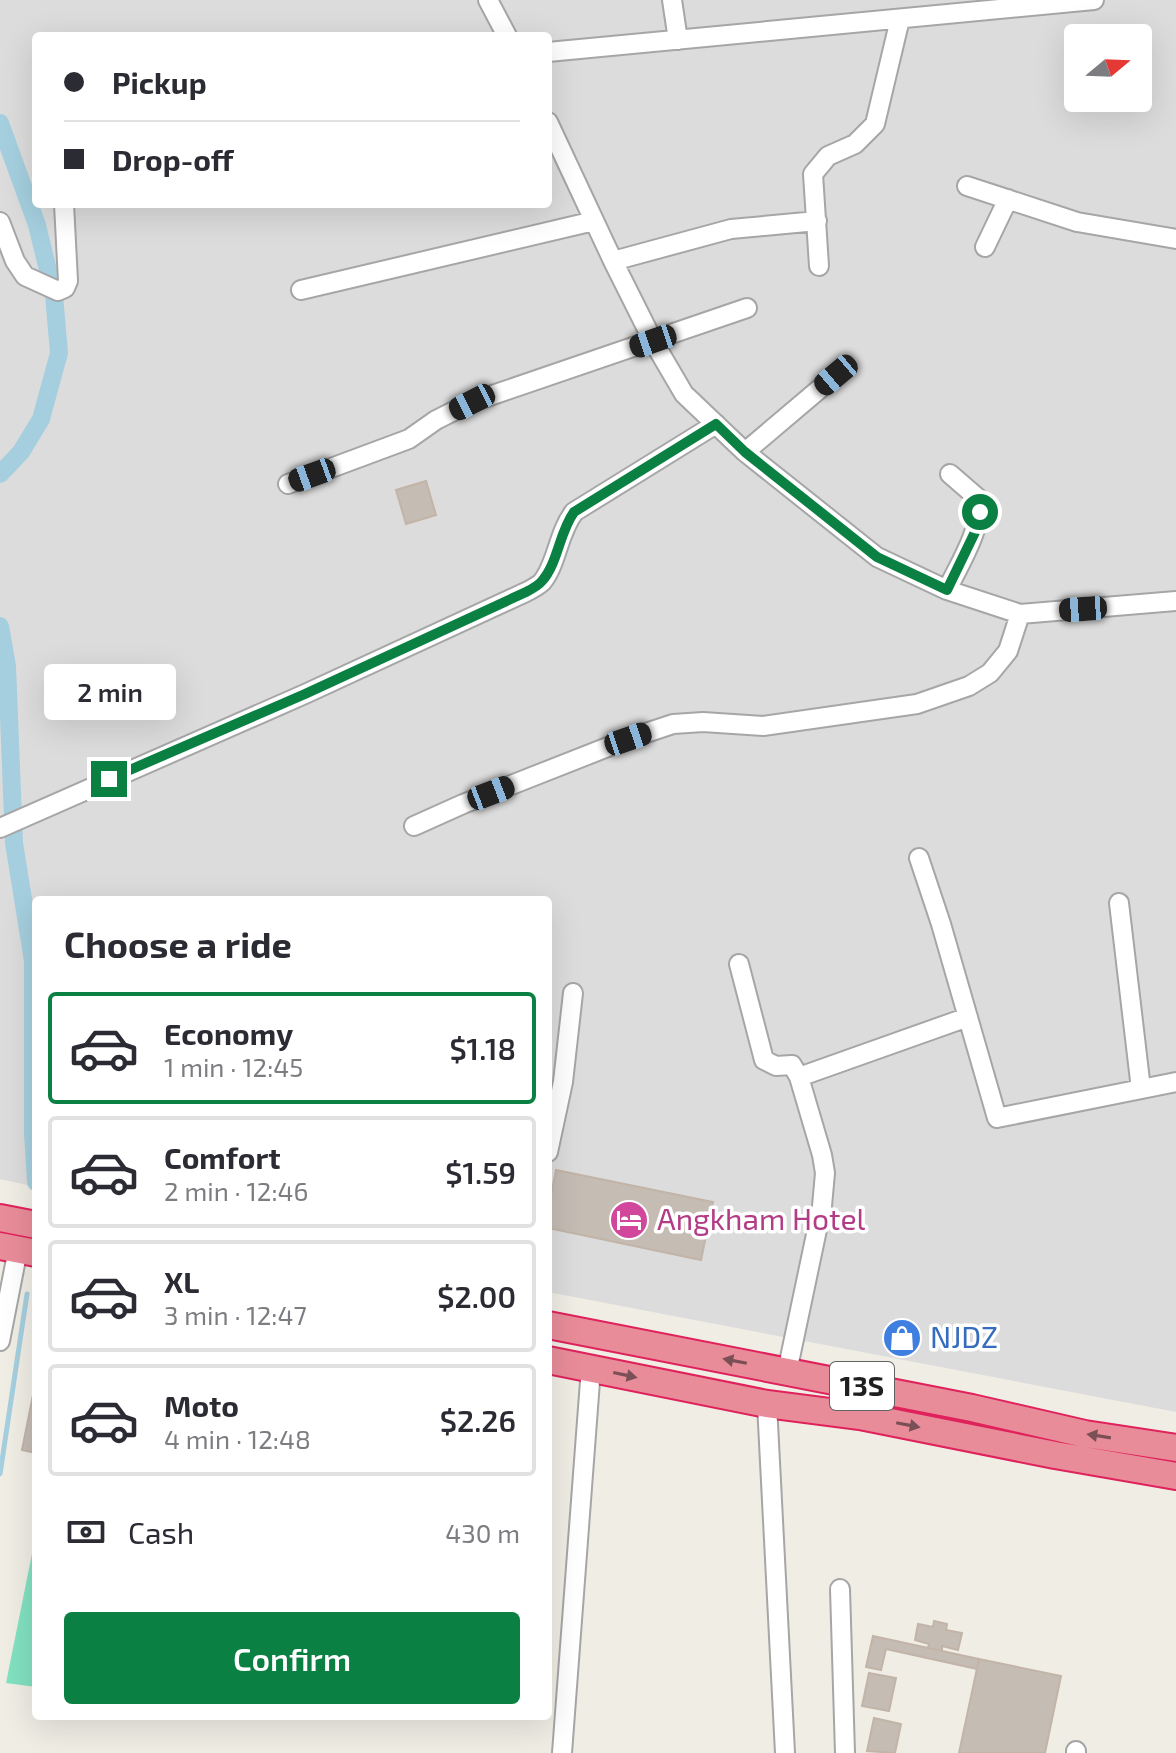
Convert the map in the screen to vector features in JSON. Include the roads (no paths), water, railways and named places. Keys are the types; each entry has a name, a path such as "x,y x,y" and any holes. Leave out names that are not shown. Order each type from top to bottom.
{"highway":[{"path":"0,1218 32,1224"},
{"name":"13S","path":"552,1326 972,1408 1085,1434 1176,1448"},
{"name":"13S","path":"552,1361 767,1404 860,1416 1176,1476"}],"street":[{"path":"488,0 505,32"},
{"path":"672,0 678,40"},
{"path":"552,52 1094,0"},
{"path":"819,266 813,174 828,156 855,144 875,124 900,19"},
{"path":"552,131 653,341 684,394 745,452 877,557 947,590 1020,614 1176,601"},
{"path":"967,186 1077,222 1176,239"},
{"path":"985,247 1008,199"},
{"path":"0,222 15,261 25,276 58,291 65,288 68,281 64,208"},
{"path":"301,290 594,221"},
{"path":"613,261 731,229 817,221"},
{"path":"288,484 409,439 436,420 472,402 747,308"},
{"path":"745,452 836,375"},
{"path":"0,828 305,694 526,592 540,584 548,573 566,523 574,512 716,424"},
{"path":"947,590 977,528 980,512 980,500 950,474"},
{"path":"414,826 628,739 673,724 703,722 763,726 930,700 969,686 990,673 1008,651 1020,614"},
{"path":"919,858 997,1118 1176,1082"},
{"path":"1119,903 1141,1089"},
{"path":"739,964 764,1060 776,1066 792,1065 799,1077 825,1173 822,1206 787,1372"},
{"path":"552,1133 563,1082 573,993"},
{"path":"799,1077 968,1017"},
{"path":"0,1341 18,1249"},
{"path":"562,1753 591,1368"},
{"path":"767,1404 785,1753"},
{"path":"840,1589 845,1753"}],"waterway":[{"path":"0,123 37,225 54,295 59,353 41,419 21,452 0,474"},
{"path":"0,626 7,666 14,843 32,955"},
{"path":"0,1474 27,1294"}],"place":[{"name":"Angkham Hotel","path":"629,1220"},
{"name":"NJDZ","path":"902,1338"}]}
